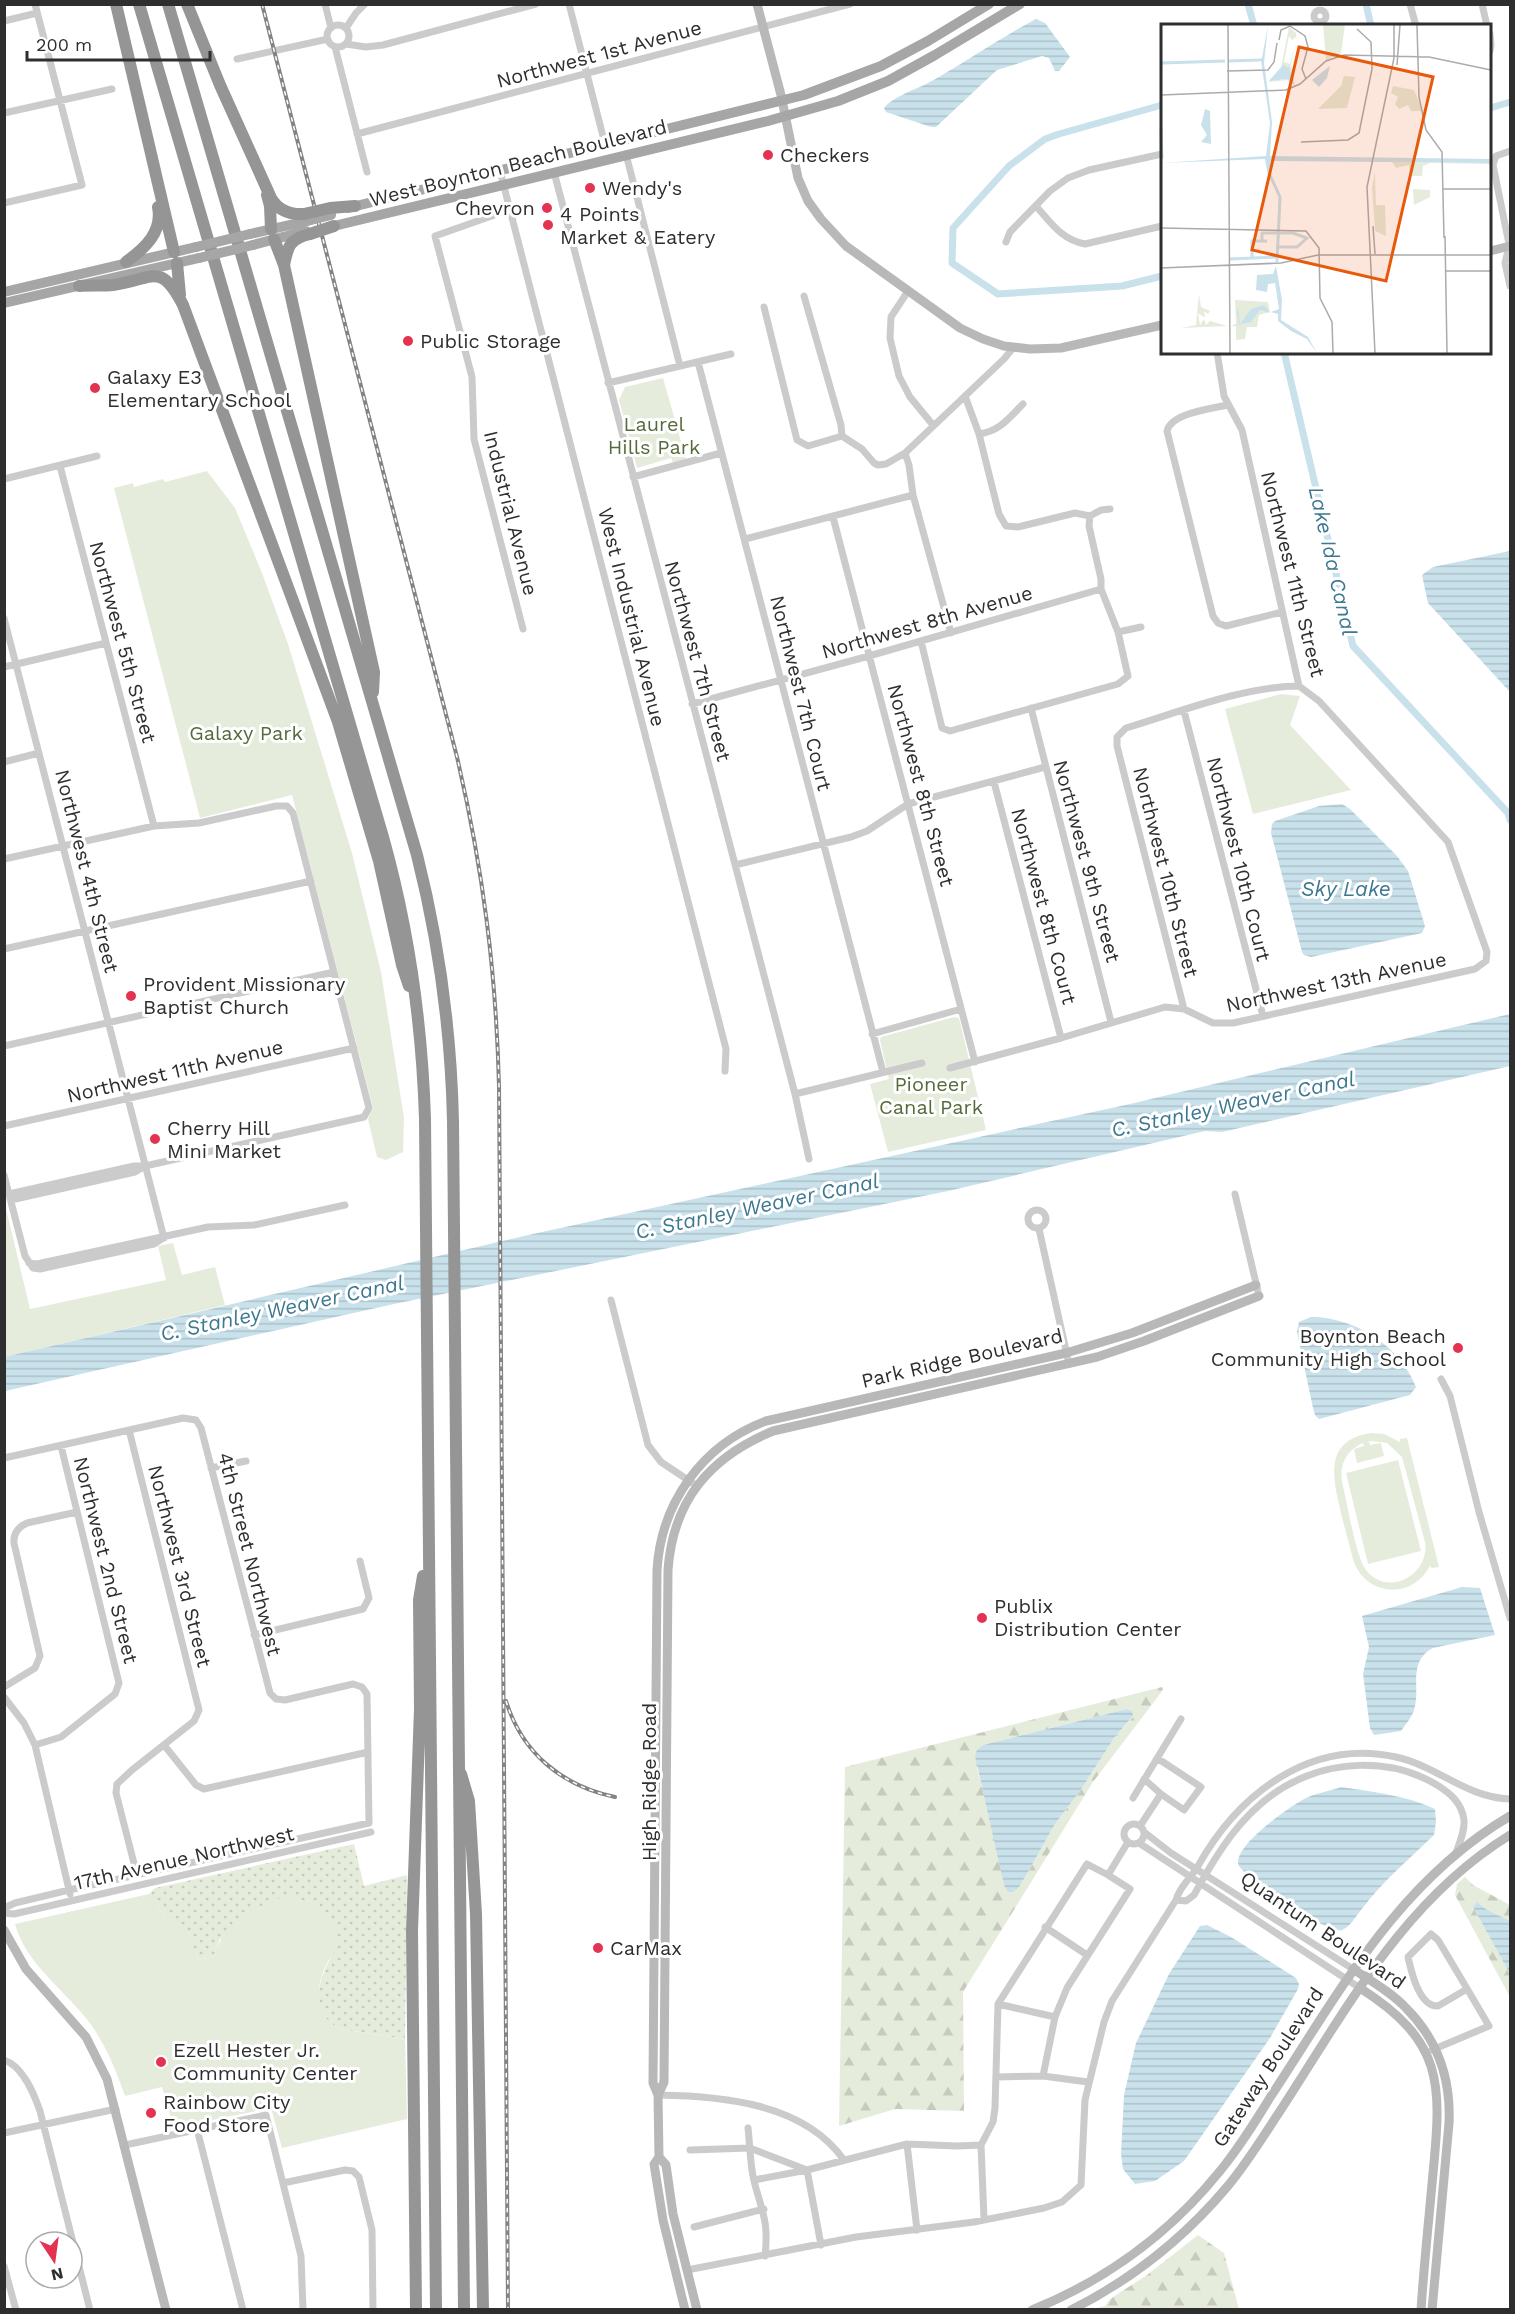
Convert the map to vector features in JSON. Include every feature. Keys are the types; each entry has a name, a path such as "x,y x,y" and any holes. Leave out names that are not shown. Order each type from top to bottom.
{"highway":[{"path":"116,4 175,257 183,305 338,722 385,881 402,965 418,1010"},
{"path":"139,4 389,858 408,944 418,1010 424,1086 436,2310"},
{"path":"168,4 417,855 440,965 451,1077 464,2310"},
{"path":"187,4 259,174 270,206 272,234 284,265 374,672 372,702"},
{"path":"126,262 146,247 157,227 159,212 154,170"},
{"path":"259,174 277,206 308,225 334,226"},
{"path":"284,265 286,250 308,225 330,208 355,206"},
{"path":"79,286 113,285 156,276 171,284 183,305"},
{"path":"416,2310 412,1909 420,1708 419,1600 429,1542"},
{"path":"457,1762 470,1801 476,1914 483,2310"}],"main road":[{"name":"West Boynton Beach Boulevard","path":"355,206 783,101 830,87 881,66 989,4"},
{"name":"West Boynton Beach Boulevard","path":"334,226 785,117 837,101 888,81 935,56 1020,4"},
{"path":"586,164 603,154 652,142 660,130"},
{"path":"4,292 126,262 197,253 308,225"},
{"path":"4,303 79,286 175,257"}],"street":[{"path":"4,203 82,186 35,4"},
{"path":"325,4 331,28 328,39 335,47 367,172"},
{"path":"346,28 365,4"},
{"path":"335,47 346,44 366,47 383,45 536,4"},
{"path":"569,4 605,144"},
{"path":"757,4 783,101 798,178 808,201 820,219 846,246 966,331 1013,348 1040,350 1060,348 1161,325"},
{"name":"Northwest 1st Avenue","path":"357,134 850,4"},
{"path":"1410,4 1415,24"},
{"path":"1482,4 1487,24"},
{"path":"4,21 37,13"},
{"path":"331,28 340,26 346,28 349,34 346,44"},
{"path":"237,59 328,39"},
{"path":"4,113 112,89"},
{"path":"1510,151 1496,156 1493,165 1510,247 1505,263 1510,286"},
{"path":"626,154 680,366"},
{"path":"1006,242 1010,232 1058,184 1078,174 1161,154"},
{"name":"West Industrial Avenue","path":"500,171 724,1039 725,1071"},
{"name":"Northwest 7th Street","path":"554,172 795,1094 809,1159"},
{"name":"Industrial Avenue","path":"509,206 503,212 435,236 473,384 474,439 523,629"},
{"path":"1036,206 1060,233 1085,244 1161,226"},
{"path":"1491,251 1510,247"},
{"path":"908,291 891,317 890,338 899,376 910,397 933,425"},
{"path":"804,296 841,425 842,436"},
{"path":"764,307 797,440 808,446 842,436 862,449 874,464 878,465 886,464 905,453 1013,348"},
{"path":"608,383 731,354"},
{"name":"Northwest 11th Street","path":"1217,354 1227,405 1242,430 1299,686 1320,701 1448,842 1487,952 1486,961"},
{"name":"Northwest 7th Court","path":"698,362 872,1034"},
{"path":"965,396 980,434 999,514 1005,526 1018,527 1075,513 1090,516 1101,510 1110,509"},
{"path":"980,434 991,433 999,428 1023,404"},
{"path":"1227,405 1177,418 1168,426 1167,435 1213,616 1218,623 1226,626 1282,612"},
{"path":"633,477 721,453"},
{"path":"905,453 913,495 951,633"},
{"path":"4,480 98,456"},
{"name":"Northwest 5th Street","path":"60,466 154,826"},
{"path":"745,538 913,495"},
{"path":"921,641 942,728 950,730 1118,684 1128,676 1118,632 1101,589 1101,579 1089,526 1090,516"},
{"name":"Northwest 8th Street","path":"833,517 975,1062"},
{"name":"Northwest 8th Avenue","path":"692,704 1101,589"},
{"name":"Northwest 4th Street","path":"4,618 164,1238"},
{"path":"1118,632 1141,627"},
{"path":"4,667 106,643"},
{"path":"1184,711 1275,686 1299,686"},
{"name":"Northwest 9th Street","path":"1030,708 1111,1022"},
{"name":"Northwest 10th Street","path":"1184,711 1126,728 1119,733 1116,742 1184,1010"},
{"name":"Northwest 10th Court","path":"1184,711 1263,1016"},
{"path":"4,762 39,753"},
{"path":"735,865 851,837 867,831 908,804 1045,767"},
{"name":"Northwest 8th Court","path":"994,782 1061,1038"},
{"path":"4,859 154,826 199,823 276,806 287,806 293,813 369,1108 364,1117 145,1166 135,1172 8,1194"},
{"path":"4,949 310,881"},
{"name":"Northwest 13th Avenue","path":"950,1068 1061,1038 1155,1008 1171,1007 1184,1010 1203,1020 1218,1024 1475,969 1486,961"},
{"path":"4,1047 334,972"},
{"path":"883,1072 872,1034 961,1009"},
{"name":"Northwest 11th Avenue","path":"4,1125 354,1048"},
{"path":"795,1094 922,1063"},
{"path":"4,1175 29,1263 38,1264 114,1249 153,1237 164,1238 208,1227 254,1225 345,1205"},
{"path":"1236,1194 1259,1296"},
{"path":"1039,1228 1069,1364"},
{"name":"Park Ridge Boulevard","path":"687,1480 711,1454 737,1435 756,1425 782,1417 1066,1353 1132,1333 1256,1285"},
{"name":"Park Ridge Boulevard","path":"697,1486 734,1450 753,1439 784,1428 1069,1364 1170,1331 1259,1296"},
{"path":"611,1300 648,1445 662,1462 697,1486"},
{"path":"1165,1320 1170,1331"},
{"path":"952,1379 954,1390"},
{"path":"1441,1379 1449,1392 1510,1618"},
{"path":"782,1417 784,1428"},
{"name":"4th Street Northwest","path":"129,1430 183,1418 192,1418 201,1428 268,1689 276,1699 285,1700 353,1684 362,1687 368,1698 368,1752"},
{"path":"4,1458 129,1430"},
{"name":"Northwest 3rd Street","path":"129,1430 199,1710 194,1721 164,1745"},
{"name":"Northwest 2nd Street","path":"35,1745 61,1737 115,1694 120,1683 61,1446"},
{"path":"211,1468 246,1461"},
{"name":"High Ridge Road","path":"685,2310 666,2233 654,2164 659,2157 658,2095 653,2083 657,1570 659,1550 671,1508 687,1480"},
{"name":"High Ridge Road","path":"658,2095 664,2082 670,1552 681,1514 697,1486"},
{"path":"4,1687 35,1668 40,1656 14,1543 15,1534 19,1527 27,1523 77,1512"},
{"path":"659,1550 670,1552"},
{"path":"254,1635 363,1609 369,1598 360,1561"},
{"path":"656,1690 667,1691"},
{"path":"4,1697 24,1723 35,1745 71,1901"},
{"path":"1133,1798 1181,1719"},
{"path":"137,1875 116,1789 119,1781 164,1745 196,1785 204,1789 368,1752"},
{"name":"17th Avenue Northwest","path":"4,1911 15,1903 369,1823 368,1752"},
{"path":"687,2270 856,2237 917,2230 1054,2205 1079,2188 1088,2082 1112,2001 1176,1900 1181,1888 1191,1878 1226,1823 1253,1796 1287,1773 1325,1759 1365,1754 1393,1757 1435,1771 1478,1794 1510,1799"},
{"path":"1144,1779 1184,1810 1201,1787 1157,1758"},
{"path":"1176,1900 1186,1901 1191,1898 1238,1826 1260,1804 1309,1775 1330,1769 1358,1765 1398,1770 1419,1776 1450,1794 1462,1810 1464,1822 1455,1855"},
{"path":"1142,1829 1132,1824 1125,1828 1123,1836 1128,1842 1139,1843 1142,1829 1161,1794"},
{"path":"655,1810 666,1810"},
{"name":"Gateway Boulevard","path":"1032,2310 1082,2286 1126,2259 1148,2243 1192,2203 1222,2170 1353,1969 1405,1902 1455,1855 1510,1816"},
{"name":"Quantum Boulevard","path":"1142,1829 1160,1846 1366,1978 1407,2008 1422,2026 1435,2049 1446,2079 1450,2112 1432,2310"},
{"name":"17th Avenue Northwest","path":"4,1911 14,1914 371,1832"},
{"name":"Gateway Boulevard","path":"1071,2310 1123,2280 1158,2255 1212,2204 1257,2147 1366,1978 1400,1931 1434,1894 1473,1860 1510,1835"},
{"path":"1108,1875 1128,1842"},
{"name":"Quantum Boulevard","path":"1139,1843 1387,2006 1403,2021 1425,2053 1435,2079 1438,2111 1421,2310"},
{"path":"1154,1853 1160,1846"},
{"path":"984,2219 981,2145 993,2122 998,2004 1087,1864 1130,1889 1067,1988 1055,2017 1043,2076"},
{"path":"1045,1927 1087,1955"},
{"path":"4,1930 26,1969 76,2024 93,2048 107,2079 166,2310"},
{"path":"1425,2053 1489,2026 1438,1940 1431,1934 1408,1957 1413,1979 1427,2004 1432,2007 1438,2006 1467,1989"},
{"path":"654,2002 665,2002"},
{"path":"998,2004 1055,2017"},
{"path":"4,2060 12,2063 35,2097 44,2124 90,2310"},
{"path":"996,2077 1043,2076 1088,2082"},
{"path":"658,2095 716,2097 771,2111 806,2126 826,2139 844,2160"},
{"path":"4,2133 116,2109"},
{"path":"125,2145 266,2115 301,2256 303,2310"},
{"path":"748,2128 754,2180 764,2209 768,2234 765,2256"},
{"path":"197,2129 243,2310"},
{"path":"1243,2139 1257,2147"},
{"path":"754,2180 807,2170 908,2144 981,2145"},
{"path":"908,2144 917,2230"},
{"path":"690,2150 750,2148 807,2170"},
{"name":"High Ridge Road","path":"659,2157 666,2165 677,2231 697,2310"},
{"path":"283,2183 345,2170 353,2171 362,2184 371,2221 373,2310"},
{"path":"807,2170 821,2245"},
{"path":"694,2228 764,2209"},
{"path":"666,2233 677,2231"},
{"path":"1148,2243 1158,2255"},
{"path":"1123,2280 1126,2259"},
{"path":"4,2266 16,2310"}],"green space":[{"name":"Laurel Hills Park","path":"663,378 686,459 673,463 671,458 637,468 619,400 625,387"},
{"name":"Galaxy Park","path":"207,471 235,508 262,573 288,644 352,853 381,972 404,1118 403,1152 386,1160 377,1157 368,1119 373,1108 292,795 200,818 114,488 133,483 134,487 163,479 165,482"},
{"path":"1281,694 1300,696 1290,725 1351,790 1253,814 1225,709"},
{"name":"Pioneer Canal Park","path":"954,1017 959,1018 986,1130 888,1152 870,1084 889,1079 881,1037"},
{"path":"4,1200 30,1309 166,1280 158,1246 173,1243 182,1275 215,1267 225,1305 5,1357"},
{"path":"1371,1433 1384,1434 1400,1442 1400,1439 1407,1438 1439,1567 1430,1566 1412,1585 1389,1590 1377,1587 1367,1581 1353,1559 1337,1496 1334,1472 1339,1451 1356,1437","holes":["1366,1442 1387,1443 1402,1457 1425,1542 1425,1554 1413,1574 1404,1580 1383,1582 1373,1577 1361,1560 1341,1475 1345,1458 1354,1449 1357,1463 1384,1456 1381,1443 1370,1445"]},
{"path":"1398,1460 1421,1551 1368,1564 1346,1473"},
{"path":"1162,1687 1163,1690 1093,1782 963,1992 964,2111 895,2109 839,2126 845,1767","holes":["1127,1709 1133,1717 1114,1738 1080,1791 1055,1824 1020,1886 1004,1885 994,1833 977,1768 983,1745"]},
{"path":"354,1844 364,1886 407,1875 405,2039 340,2029 329,2022 322,2013 319,2003 321,1981 336,1949 220,1939 214,1956 198,1960 190,1942 151,1901 149,1894 155,1888"},
{"path":"1465,1877 1473,1885 1510,1905 1510,1921 1477,1902 1473,1907 1510,1974 1510,1997 1455,1895 1457,1884"},
{"path":"291,1893 330,1918 335,1929 336,1949 322,1974 319,1992 322,2010 326,2017 340,2029 405,2039 407,2119 282,2148 271,2108 174,2128 162,2087 125,2096 98,2035 85,2017 35,1962 20,1938 15,1924 149,1894 155,1905 187,1936 198,1960 214,1956 227,1931 244,1916"},
{"path":"1198,2235 1224,2253 1239,2309 1092,2309 1105,2306 1110,2299 1147,2275"}],"water":[{"path":"1036,19 1045,23 1070,57 1059,71 1055,71 1049,58 1042,56 997,70 936,127 886,112 884,108 893,100 932,81"},
{"path":"1510,551 1510,692 1428,603 1422,575 1433,567"},
{"name":"Sky Lake","path":"1342,804 1350,809 1397,856 1408,871 1425,926 1422,933 1311,957 1302,952 1271,833 1272,824 1319,806"},
{"name":"C. Stanley Weaver Canal","path":"1510,1014 1510,1066 1222,1132 1205,1131 948,1191 394,1304 5,1391 4,1357 533,1234 1130,1104"},
{"path":"1311,1317 1344,1322 1374,1337 1399,1359 1409,1372 1416,1387 1410,1395 1319,1419 1313,1408 1297,1332 1299,1322"},
{"path":"1462,1587 1480,1588 1495,1635 1433,1648 1425,1654 1417,1668 1416,1702 1410,1718 1401,1731 1374,1735 1370,1728 1363,1674 1369,1647 1362,1616"},
{"path":"1127,1709 1132,1711 1133,1716 1114,1738 1080,1791 1055,1824 1020,1886 1013,1892 1008,1892 1004,1885 975,1756 977,1750 983,1745"},
{"path":"1341,1787 1424,1804 1435,1809 1436,1822 1434,1835 1387,1880 1350,1924 1342,1930 1320,1923 1285,1903 1253,1880 1238,1863 1246,1846 1277,1817 1306,1798"},
{"path":"1477,1902 1510,1921 1510,1974 1473,1907"},
{"path":"1207,1925 1231,1937 1296,1978 1299,1984 1298,1989 1270,2038 1184,2161 1155,2181 1135,2184 1123,2169 1121,2154 1124,2095 1136,2043 1169,1974 1200,1926"}],"waterway":[{"name":"Lake Ida Canal","path":"1248,4 1253,24"},
{"path":"1366,4 1371,24"},
{"path":"1491,108 1510,102"},
{"path":"1161,105 1045,139 1009,166 953,228 952,263 998,294 1122,286 1161,276"},
{"name":"Lake Ida Canal","path":"1284,354 1353,646 1508,813 1510,820"}],"railway":[{"path":"262,4 457,757 487,920 495,1002 499,1086 508,2310"},
{"path":"506,1701 522,1736 547,1764 561,1776 578,1785 615,1797"}],"place":[{"name":"Checkers","path":"768,155"},
{"name":"Wendy's","path":"590,188"},
{"name":"Chevron","path":"547,208"},
{"name":"4 Points Market & Eatery","path":"548,225"},
{"name":"Public Storage","path":"408,341"},
{"name":"Galaxy E3 Elementary School","path":"95,388"},
{"name":"Provident Missionary Baptist Church","path":"131,996"},
{"name":"Cherry Hill Mini Market","path":"155,1139"},
{"name":"Boynton Beach Community High School","path":"1458,1348"},
{"name":"Publix Distribution Center","path":"982,1618"},
{"name":"CarMax","path":"598,1948"},
{"name":"Ezell Hester Jr. Community Center","path":"161,2062"},
{"name":"Rainbow City Food Store","path":"151,2113"}]}
